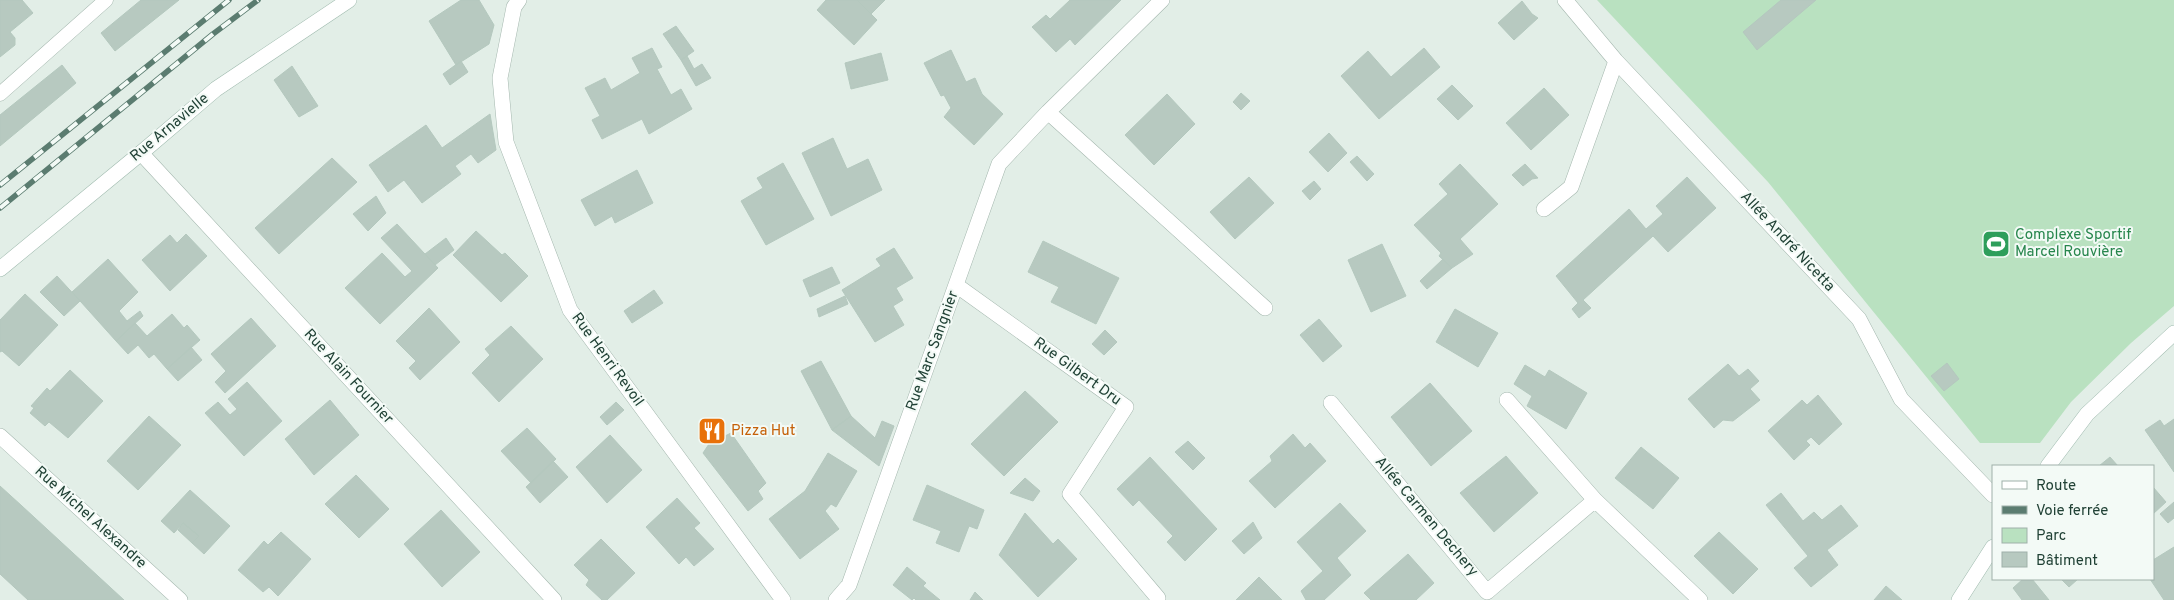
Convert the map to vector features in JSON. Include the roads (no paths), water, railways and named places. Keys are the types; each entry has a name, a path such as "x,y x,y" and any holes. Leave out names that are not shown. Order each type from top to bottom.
{"street":[{"name":"Rue Arnavielle","path":"0,269 216,89 349,0"},
{"name":"Rue Henri Revoil","path":"518,0 514,7 500,78 506,142 570,310 783,600"},
{"name":"Rue Marc Sangnier","path":"836,600 849,585 1000,164 1048,112 1162,0"},
{"name":"Allée André Nicetta","path":"1565,0 1616,61 1859,319 1901,400 1992,494"},
{"path":"1544,209 1571,188 1616,61"},
{"path":"1048,112 1265,308"},
{"name":"Rue Alain Fournier","path":"141,153 554,600"},
{"name":"Rue Gilbert Dru","path":"956,285 1126,407 1070,494 1158,598"},
{"path":"2049,465 2087,414 2174,333"},
{"path":"1507,400 1595,500 1700,600"},
{"name":"Allée Carmen Dechery","path":"1331,402 1487,592 1595,500"},
{"name":"Rue Michel Alexandre","path":"0,436 180,600"},
{"path":"1959,600 1992,548"}],"lane":[{"path":"0,94 106,0"}],"railway":[{"path":"0,185 229,0"},
{"path":"0,208 213,34 258,0"}],"place":[{"name":"Complexe Sportif Marcel Rouvière","path":"1996,244"},
{"name":"Pizza Hut","path":"712,431"}]}
